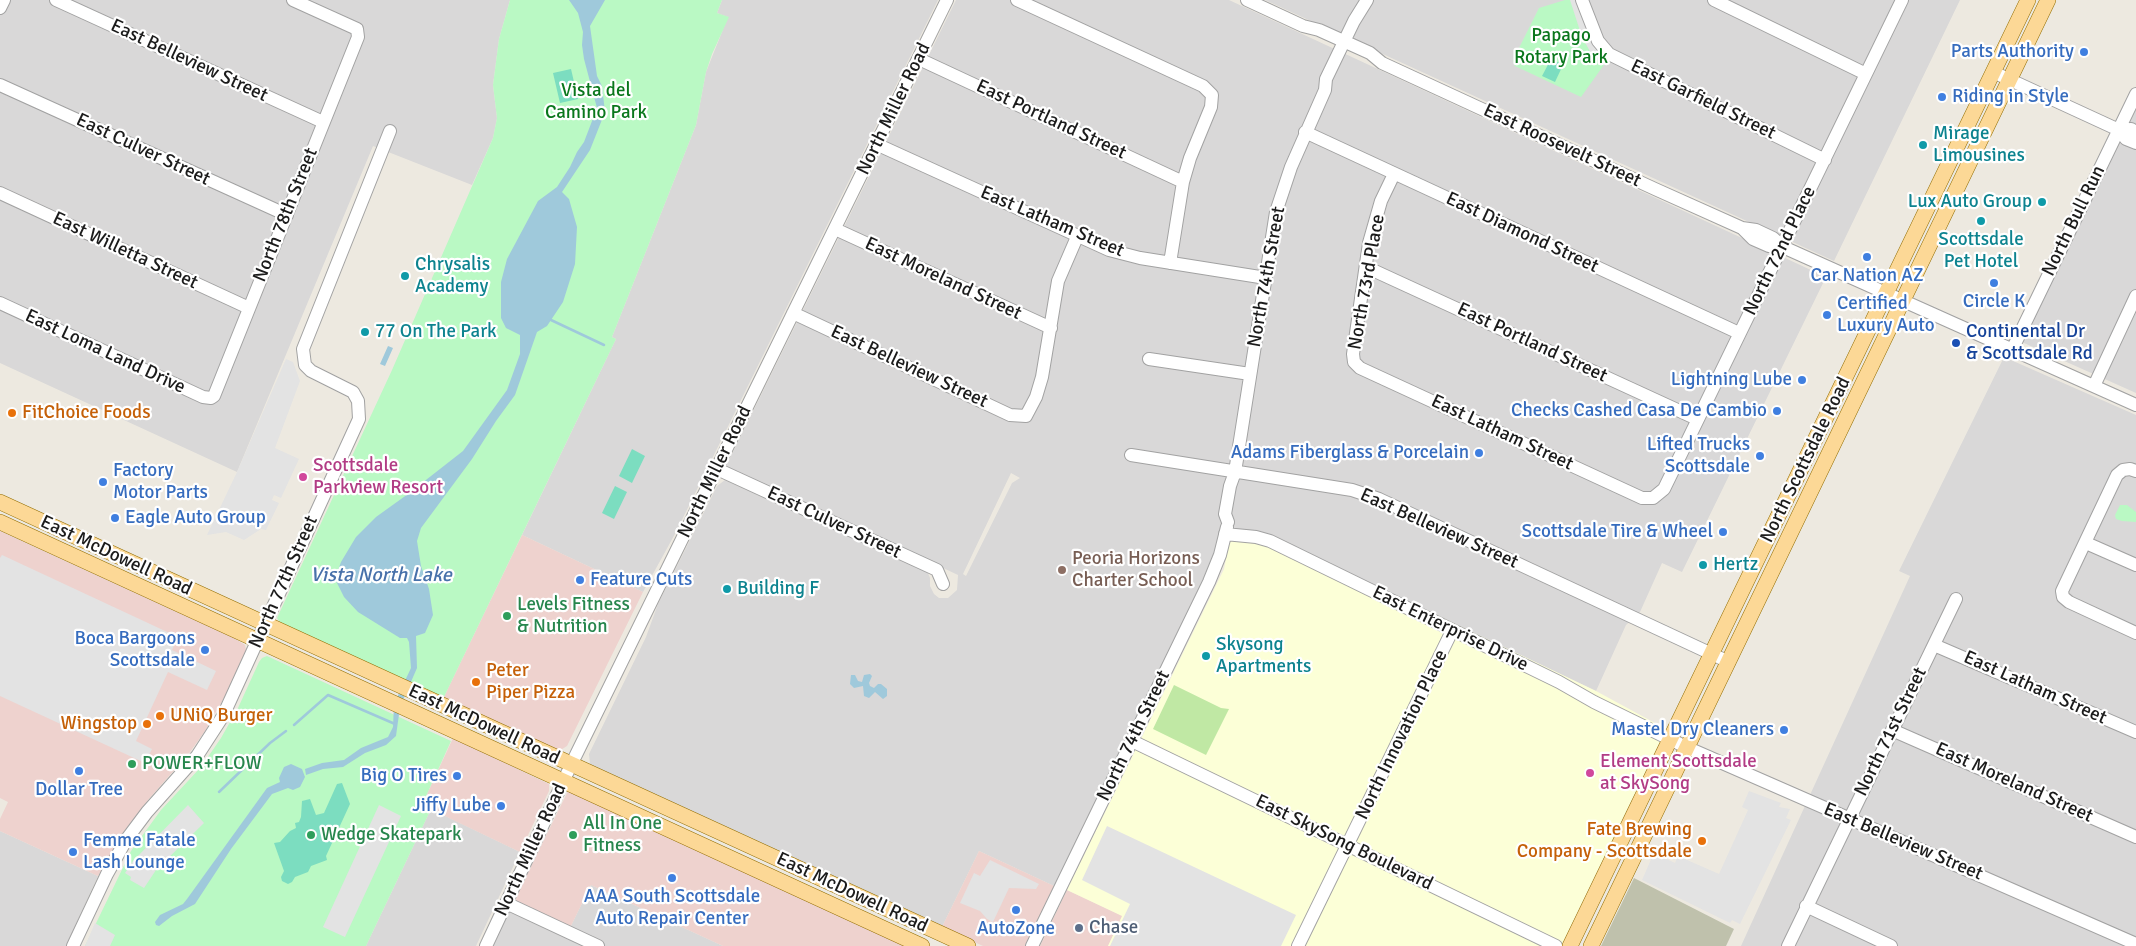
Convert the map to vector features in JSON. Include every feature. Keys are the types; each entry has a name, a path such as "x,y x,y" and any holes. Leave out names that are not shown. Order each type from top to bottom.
{"main road":[{"name":"North Scottsdale Road","path":"1570,946 2028,0"},
{"name":"North Scottsdale Road","path":"1591,946 2048,0"},
{"name":"East McDowell Road","path":"0,502 968,946"},
{"name":"East McDowell Road","path":"0,522 922,946"}],"street":[{"path":"0,8 4,0"},
{"name":"East Belleview Street","path":"56,0 323,122"},
{"path":"293,0 313,4"},
{"name":"North Miller Road","path":"486,946 563,781 947,0"},
{"path":"1017,0 1203,86 1212,95 1211,107 1190,158 1170,262"},
{"name":"East Roosevelt Street","path":"1247,0 1303,26 1316,37 1346,46 1367,60 1382,63 1742,228 1754,239 1769,246 1783,247 1886,294 2013,348 2136,405"},
{"name":"East Garfield Street","path":"1582,0 1598,41 1609,54 1825,160"},
{"path":"1714,0 1866,74"},
{"name":"North 72nd Place","path":"1653,498 1664,490 1902,0"},
{"name":"North 78th Street","path":"211,398 216,393 358,37 357,29 313,4"},
{"name":"North 74th Street","path":"1032,946 1213,574 1226,528 1232,516 1237,487 1235,472 1276,212 1305,132 1325,90 1326,79 1361,23 1365,5"},
{"name":"East Portland Street","path":"918,59 1184,182"},
{"path":"1993,72 2118,130 2126,139 2136,143"},
{"name":"East Culver Street","path":"0,85 287,216"},
{"name":"North Bull Run","path":"2013,348 2136,94"},
{"path":"2118,130 2131,129 2136,132"},
{"name":"North 77th Street","path":"73,946 119,850 147,812 197,756 223,716 359,419 358,401 353,392 311,372 306,365 303,349 390,131"},
{"name":"East Diamond Street","path":"1305,132 1740,333"},
{"name":"East Latham Street","path":"876,144 1109,250 1266,278"},
{"name":"North 73rd Place","path":"1354,362 1353,354 1375,218 1394,174"},
{"name":"East Willetta Street","path":"0,193 249,308"},
{"name":"East Moreland Street","path":"835,229 1051,328"},
{"path":"1051,328 1058,281 1077,237"},
{"name":"East Portland Street","path":"1366,267 1697,419"},
{"path":"2094,386 2136,296"},
{"name":"East Loma Land Drive","path":"0,303 203,397 211,398"},
{"name":"East Belleview Street","path":"793,313 1010,415 1026,416 1036,397 1042,377 1051,328"},
{"path":"1149,359 1250,374"},
{"name":"East Latham Street","path":"1354,362 1369,372 1642,498 1653,498"},
{"name":"East Belleview Street","path":"1131,455 1352,490 1379,499 1729,662"},
{"name":"East Culver Street","path":"717,469 937,570 943,584"},
{"path":"2136,471 2130,469 2123,470 2117,475 2062,591 2063,597 2069,602 2136,633"},
{"name":"East Enterprise Drive","path":"1226,528 1270,541 1559,682 1594,702 1670,739"},
{"path":"2086,543 2136,565"},
{"name":"North 71st Street","path":"1788,946 1956,599"},
{"name":"North Innovation Place","path":"1298,946 1452,631"},
{"name":"East Latham Street","path":"1934,644 2136,732"},
{"name":"East Moreland Street","path":"1892,730 2136,836"},
{"name":"East Belleview Street","path":"1670,739 1849,819 2134,942"},
{"name":"East SkySong Boulevard","path":"1132,741 1556,946"},
{"path":"506,903 598,946"},
{"path":"1806,906 1891,946"}],"shaded area":[{"path":"0,0 510,0 499,39 493,85 497,118 493,138 472,185 373,146 237,472 0,363"},
{"path":"722,0 938,0 676,532 643,592 522,535 616,339 612,337 696,125 706,72 728,17 717,13"},
{"path":"956,0 1229,0 1826,277 1682,572 1662,563 1640,612 1626,625 1596,691 1267,534 1214,556 1207,575 1054,886 979,851 942,927 590,764 589,754 646,637 658,604 717,486 725,480 927,571 930,578 930,586 934,594 939,598 948,598 957,590 958,575 726,466","holes":["1011,473 1020,478 1012,483 966,576 963,574"]},
{"path":"1265,0 1960,0 1834,261"},
{"path":"1570,0 1576,0 1593,44 1605,58 1601,64 1592,55 1582,37"},
{"path":"2136,102 2136,393 2024,343 2022,340"},
{"path":"2004,357 2136,415 2136,946 1741,946 1910,576 1899,571"},
{"path":"286,359 293,362 300,381 275,448 299,459 281,498 274,495 272,500 279,503 266,530 261,529 244,540 226,532 207,535 237,472"},
{"path":"1232,528 1267,534 1596,691 1666,729 1561,946 1108,946 1122,916 1067,890 1224,569"},
{"path":"0,531 234,638 245,645 246,650 224,698 205,731 190,752 128,826 98,876 0,831 0,819 8,802 0,798"},
{"path":"522,535 643,592 567,746 559,751 443,699"},
{"path":"2,555 178,637 172,650 216,671 207,690 168,672 136,741 152,749 145,763 0,696 0,558"},
{"path":"453,738 549,784 549,791 520,852 422,805"},
{"path":"568,791 906,946 723,946 591,885 566,936 510,909"},
{"path":"1749,791 1781,803 1779,807 1790,809 1786,818 1791,820 1740,924 1732,920 1730,923 1642,880 1653,855 1675,863 1678,856 1719,874 1748,810 1742,807"},
{"path":"188,805 204,823 156,870 144,888 130,880 131,877 125,873 133,861"},
{"path":"379,805 401,816 345,937 323,927"},
{"path":"431,809 520,852 476,946 366,946"},
{"path":"1107,826 1296,915 1281,946 1110,946 1130,904 1082,880"},
{"path":"0,831 98,876 66,946 0,946"},
{"path":"979,851 1054,886 1026,946 983,946 942,927"},
{"path":"990,860 1039,884 1036,889 1009,888 993,922 987,919 980,911 960,903 974,873 980,876"},
{"path":"1634,878 1734,929 1726,946 1601,946"},
{"path":"591,885 723,946 493,946 510,909 566,936"},
{"path":"1067,890 1123,916 1108,946 1040,946"},
{"path":"95,923 115,935 110,946 85,946"}],"green space":[{"name":"Vista del Camino Park","path":"510,0 722,0 717,13 729,17 706,72 696,125 612,337 616,339 443,699 281,624 277,618 392,370 493,138 497,118 493,85 499,39"},
{"name":"Papago Rotary Park","path":"1565,0 1582,0 1611,55 1581,97 1515,66 1513,60 1539,8"},
{"path":"1551,59 1563,65 1555,82 1542,76"},
{"path":"571,69 578,99 560,103 553,73"},
{"path":"632,449 645,456 632,483 619,476"},
{"path":"615,486 627,492 614,519 602,513"},
{"path":"2120,505 2127,505 2136,512 2136,522 2116,519 2115,515"},
{"path":"267,656 451,741 422,805 431,809 366,946 85,946 131,851 161,810 201,767 221,738 238,708 259,662"},
{"path":"1174,685 1221,708 1229,709 1206,755 1153,729"},
{"name":"Wedge Skatepark","path":"342,783 350,804 326,856 327,860 311,866 308,872 295,877 288,884 282,881 281,877 284,871 274,843 280,842 290,831 296,828 295,823 299,822 301,817 302,801 310,799 316,815 324,813 337,784"}],"water":[{"name":"Vista North Lake","path":"569,0 605,0 590,26 597,76 602,86 605,112 590,150 562,192 569,199 577,227 575,264 563,302 547,326 537,332 515,395 472,459 421,528 417,541 421,566 429,589 433,615 425,633 416,636 417,668 400,707 396,736 386,745 365,753 343,767 323,769 306,775 305,769 322,763 344,760 361,748 388,737 393,727 394,704 411,668 407,638 400,638 358,612 344,597 335,579 341,562 356,537 376,517 463,451 507,390 520,354 520,335 506,328 501,318 501,282 507,259 538,201 557,187 570,167 584,142 597,108 584,59 583,32 578,13"},
{"path":"388,346 393,348 385,366 380,364"},
{"path":"870,674 872,676 869,683 870,686 874,688 881,684 887,689 887,696 883,699 875,692 869,698 864,696 863,686 854,688 850,684 851,675 855,675 858,681 862,682 864,675"},
{"path":"291,764 302,769 305,777 300,787 293,790 288,788 272,794 231,849 195,904 172,916 159,926 156,925 155,922 160,915 183,904 267,788 280,782 279,778 284,767"}],"waterway":[{"path":"551,320 604,345"},
{"path":"294,725 328,695 395,724"},
{"path":"219,792 270,743 286,731"}],"place":[{"name":"Parts Authority","path":"2084,52"},
{"name":"Riding in Style","path":"1942,97"},
{"name":"Mirage Limousines","path":"1923,145"},
{"name":"Lux Auto Group","path":"2042,202"},
{"name":"Scottsdale Pet Hotel","path":"1981,221"},
{"name":"Car Nation AZ","path":"1867,257"},
{"name":"Chrysalis Academy","path":"405,276"},
{"name":"Circle K","path":"1994,283"},
{"name":"Certified Luxury Auto","path":"1827,315"},
{"name":"77 On The Park","path":"365,332"},
{"name":"Continental Dr & Scottsdale Rd","path":"1956,343"},
{"name":"Lightning Lube","path":"1802,380"},
{"name":"Checks Cashed Casa De Cambio","path":"1777,411"},
{"name":"FitChoice Foods","path":"12,413"},
{"name":"Adams Fiberglass & Porcelain","path":"1479,453"},
{"name":"Lifted Trucks Scottsdale","path":"1760,456"},
{"name":"Scottsdale Parkview Resort","path":"303,477"},
{"name":"Factory Motor Parts","path":"103,482"},
{"name":"Eagle Auto Group","path":"115,518"},
{"name":"Scottsdale Tire & Wheel","path":"1723,532"},
{"name":"Hertz","path":"1703,565"},
{"name":"Peoria Horizons Charter School","path":"1062,570"},
{"name":"Feature Cuts","path":"580,580"},
{"name":"Building F","path":"727,589"},
{"name":"Levels Fitness & Nutrition","path":"507,616"},
{"name":"Boca Bargoons Scottsdale","path":"205,650"},
{"name":"Skysong Apartments","path":"1206,656"},
{"name":"Peter Piper Pizza","path":"476,682"},
{"name":"UNiQ Burger","path":"160,716"},
{"name":"Wingstop","path":"147,724"},
{"name":"Mastel Dry Cleaners","path":"1784,730"},
{"name":"POWER+FLOW","path":"132,764"},
{"name":"Dollar Tree","path":"79,771"},
{"name":"Element Scottsdale at SkySong","path":"1590,773"},
{"name":"Big O Tires","path":"457,776"},
{"name":"Jiffy Lube","path":"501,806"},
{"name":"Wedge Skatepark","path":"311,835"},
{"name":"All In One Fitness","path":"573,835"},
{"name":"Fate Brewing Company - Scottsdale","path":"1702,841"},
{"name":"Femme Fatale Lash Lounge","path":"73,852"},
{"name":"AAA South Scottsdale Auto Repair Center","path":"672,878"},
{"name":"AutoZone","path":"1016,910"},
{"name":"Chase","path":"1079,928"}]}
